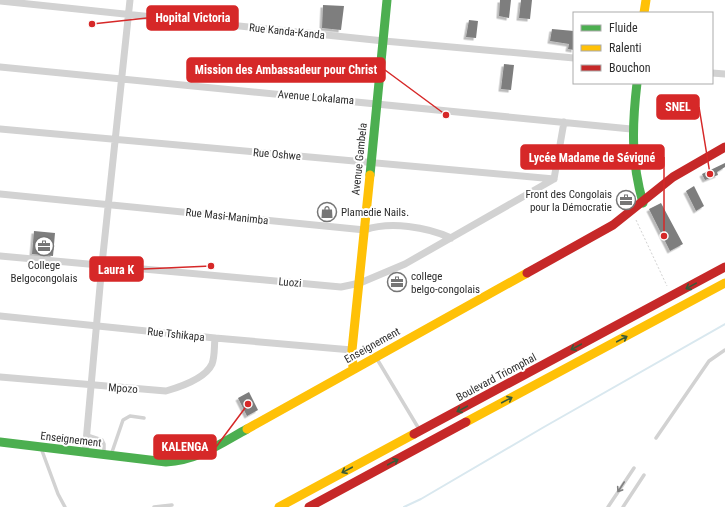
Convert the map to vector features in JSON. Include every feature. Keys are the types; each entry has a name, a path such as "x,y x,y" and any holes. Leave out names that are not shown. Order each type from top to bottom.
{"main road":[{"name":"Avenue Gambela","path":"353,369 352,350 360,283 370,163 384,41 387,0"},
{"path":"644,0 644,12"},
{"path":"637,84 631,129 633,163 643,203"},
{"name":"Enseignement","path":"0,442 166,462 182,461 196,457 613,225 633,212 657,189 682,171 725,147"},
{"name":"Boulevard Triomphal","path":"279,507 725,267"},
{"path":"309,507 725,283"}],"street":[{"path":"86,453 102,264 110,204 121,79 130,0"},
{"name":"Rue Kanda-Kanda","path":"0,1 384,41 573,58"},
{"name":"Avenue Lokalama","path":"0,67 631,129"},
{"path":"713,73 725,74"},
{"path":"554,179 564,122"},
{"name":"Rue Oshwe","path":"0,129 554,179"},
{"name":"Luozi","path":"0,256 102,264 341,287 360,283 405,264 554,179"},
{"name":"Rue Masi-Manimba","path":"0,194 364,230 380,226 405,227 440,233 451,238"},
{"name":"Rue Tshikapa","path":"0,316 214,338 352,350"},
{"name":"Mpozo","path":"0,377 91,386 166,391 178,388 205,372 211,365 214,338"}],"lane":[{"path":"656,438 709,361 725,350"},
{"path":"375,357 428,443"},
{"path":"107,455 123,420 130,416 144,418"},
{"path":"87,435 102,440 107,455"},
{"path":"41,447 58,494 65,507"},
{"path":"608,507 634,468"},
{"path":"623,507 644,475"},
{"path":"154,507 172,505"}],"path":[{"path":"633,212 672,296"}],"building":[{"path":"500,0 511,0 509,18 499,16"},
{"path":"521,0 532,0 530,19 519,18"},
{"path":"323,5 344,6 341,30 322,28"},
{"path":"469,20 478,21 476,38 466,37"},
{"path":"552,29 573,31 573,50 568,49 569,44 550,41"},
{"path":"504,64 514,65 511,90 501,89"},
{"path":"725,163 725,167 717,172 718,175 705,180 702,174"},
{"path":"694,186 704,206 696,211 686,191"},
{"path":"661,203 683,244 670,251 649,209"},
{"path":"34,231 55,233 53,256 32,254"},
{"path":"249,392 258,410 247,416 238,398"}],"waterway":[{"path":"404,507 421,499 725,324"}],"traffic: fast":[{"path":"370,175 387,0"},
{"path":"637,84 634,114 634,143 636,173 643,203"},
{"path":"0,442 166,462 178,461 199,455 247,429"}],"traffic: slow":[{"path":"644,12 646,0"},
{"path":"353,369 352,350 370,175"},
{"path":"247,429 527,273"},
{"path":"466,422 725,283"},
{"path":"279,507 414,434"}],"traffic: jam":[{"path":"527,273 613,225 673,177 725,147"},
{"path":"414,434 725,267"},
{"path":"309,507 466,422"}],"place":[{"name":"Hopital Victoria","path":"92,24"},
{"name":"Mission des Ambassadeur pour Christ","path":"446,115"},
{"name":"SNEL","path":"710,174"},
{"name":"Front des Congolais pour la Démocratie","path":"626,200"},
{"name":"Plamedie Nails.","path":"327,212"},
{"name":"Lycée Madame de Sévigné","path":"664,236"},
{"name":"College Belgocongolais","path":"44,246"},
{"name":"Laura K","path":"211,266"},
{"name":"college belgo-congolais","path":"397,282"},
{"name":"KALENGA","path":"248,404"}]}
